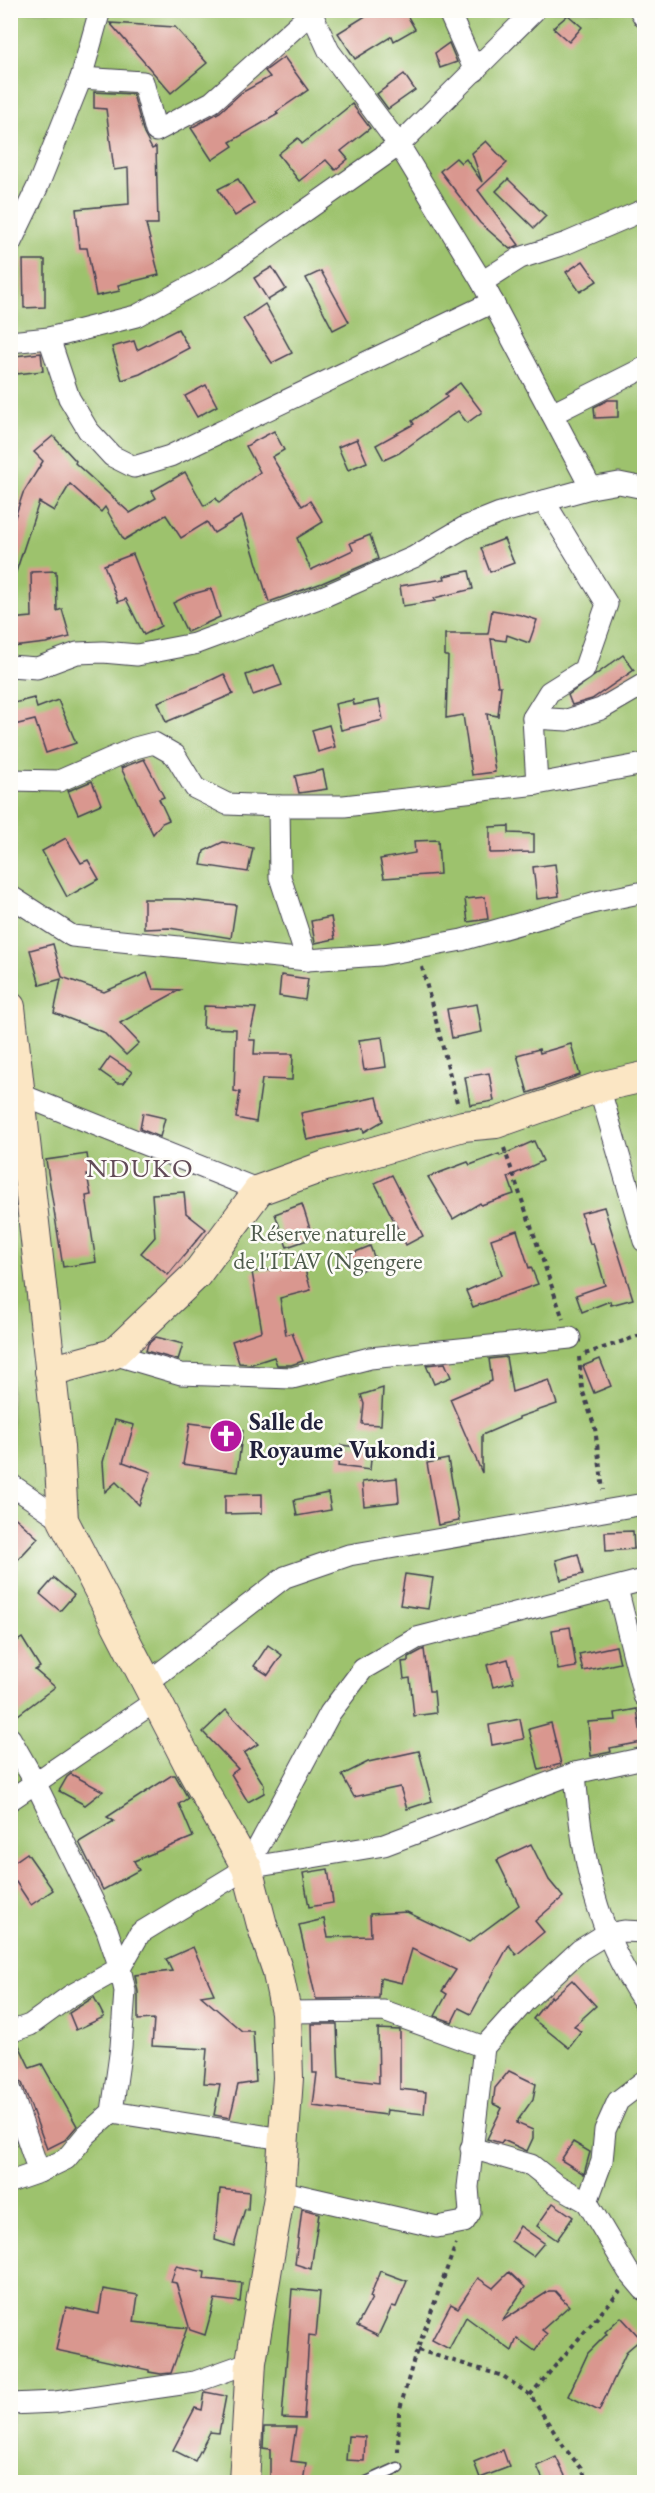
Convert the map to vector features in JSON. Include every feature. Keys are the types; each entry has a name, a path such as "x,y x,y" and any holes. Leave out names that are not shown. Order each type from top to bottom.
{"street":[{"path":"10,244 38,188 81,78 100,10"},
{"path":"448,10 474,71"},
{"path":"10,342 49,338 136,316 220,270 399,145 535,10"},
{"path":"640,10 645,17"},
{"path":"81,78 143,82 156,131 212,102 311,12 329,51 399,145 482,282 591,488"},
{"path":"482,282 520,258 567,243 645,210"},
{"path":"49,338 69,398 88,430 112,456 134,466 170,456 493,302"},
{"path":"552,414 645,368"},
{"path":"10,666 37,668 77,654 103,652 137,655 194,644 327,595 414,557 465,527 500,513 591,488 619,483 645,488"},
{"path":"537,784 533,718 549,692 584,670 607,604 544,501"},
{"path":"533,718 567,720 601,709 645,684"},
{"path":"10,780 59,781 135,748 153,743 175,755 195,788 226,804 344,806 537,784 645,764"},
{"path":"279,806 280,877 307,960"},
{"path":"10,896 72,936 307,960 380,955 462,940 596,902 645,892"},
{"path":"10,1007 59,1447 63,1520 191,1768 247,1868 262,1925 277,1968 286,2012 288,2078 280,2192 251,2362 244,2482"},
{"path":"50,1371 113,1354 196,1275 259,1190 325,1166 464,1126 496,1123 599,1087 645,1077"},
{"path":"599,1087 645,1241"},
{"path":"19,1095 259,1190"},
{"path":"113,1354 181,1374 292,1378 370,1358 574,1347"},
{"path":"10,1484 63,1520"},
{"path":"10,1800 152,1692 285,1577 349,1555 645,1504"},
{"path":"247,1868 330,1713 363,1669 417,1638 645,1580"},
{"path":"617,1587 645,1696"},
{"path":"10,1738 35,1782 107,1930 120,1968 124,1991 121,2047 112,2112 66,2159 10,2182"},
{"path":"10,2032 30,2025 70,1996 120,1968 140,1932 247,1868 384,1845 575,1773 645,1758"},
{"path":"575,1773 579,1825 591,1887 606,1934 645,2002"},
{"path":"280,2192 437,2227 464,2222 470,2214 468,2187 471,2148 477,2120 484,2047 525,2001 580,1950 606,1934 624,1931 645,1932"},
{"path":"286,2012 384,2011 484,2047"},
{"path":"587,2202 602,2161 605,2130 618,2102 645,2081"},
{"path":"10,2088 39,2172"},
{"path":"112,2112 282,2139"},
{"path":"471,2148 531,2165 555,2184 587,2202 639,2283"},
{"path":"10,2404 56,2402 195,2382 251,2362"}],"lane":[{"path":"367,2482 398,2468"}],"path":[{"path":"417,948 464,1126"},
{"path":"496,1123 574,1347 582,1389 595,1428 606,1511"},
{"path":"574,1347 645,1334"},
{"path":"398,2468 399,2412 418,2350 464,2222"},
{"path":"530,2395 639,2283"},
{"path":"418,2350 503,2376 530,2395 566,2450 582,2469 587,2482"}],"green space":[{"name":"Réserve naturelle de l'ITAV (Ngengere","path":"11,11 644,11 644,2482 11,2482"}],"building":[{"path":"375,10 404,10 415,29 394,41 392,36 355,59 338,33"},
{"path":"568,15 582,27 569,42 553,28"},
{"path":"110,23 175,27 207,63 171,93"},
{"path":"449,43 457,62 440,68 435,53"},
{"path":"284,57 308,90 276,112 278,114 230,142 233,146 212,160 191,128 220,112 241,93 270,77 265,71"},
{"path":"404,74 415,90 388,109 377,94"},
{"path":"94,92 133,94 144,134 152,149 156,147 158,224 146,224 159,275 118,285 120,291 96,296 87,248 80,248 76,209 129,204 128,168 114,170 106,109 94,108"},
{"path":"352,104 370,128 341,151 348,159 335,170 326,160 299,181 278,154 298,138 302,144"},
{"path":"486,141 507,163 478,190 519,245 510,249 480,223 440,171 456,158 461,163 466,159 482,182 472,153"},
{"path":"238,179 254,204 235,216 218,189"},
{"path":"508,179 546,216 534,228 496,191"},
{"path":"23,260 45,260 45,307 24,308"},
{"path":"583,261 597,281 580,292 566,272"},
{"path":"272,267 286,289 268,300 254,278"},
{"path":"321,271 349,322 333,330 306,278"},
{"path":"265,304 292,353 272,363 243,319"},
{"path":"178,329 189,348 140,374 122,380 112,347 134,341 137,350"},
{"path":"41,353 43,371 17,374 15,356"},
{"path":"460,383 482,412 467,423 458,411 399,453 384,460 376,445 414,424 412,421 447,397 445,394"},
{"path":"206,385 217,406 197,417 185,396"},
{"path":"608,400 618,400 618,417 595,418 594,407"},
{"path":"274,431 284,450 272,457 302,506 310,501 323,522 297,538 311,570 353,550 350,543 370,535 378,559 269,602 242,516 214,533 207,522 181,538 166,515 124,540 105,507 101,512 70,484 54,511 39,502 14,578 10,577 10,532 23,493 43,461 34,452 53,436 76,461 75,463 130,513 156,498 152,491 185,472 204,506 216,498 219,503 260,472 246,446"},
{"path":"357,439 367,462 348,470 338,447"},
{"path":"504,539 514,563 490,572 481,548"},
{"path":"133,554 161,626 144,635 126,599 118,602 104,565"},
{"path":"56,571 57,611 62,609 70,637 13,647 10,619 32,617 31,572"},
{"path":"469,571 473,589 434,598 435,601 403,606 400,586 445,579 444,576"},
{"path":"211,589 220,617 187,632 173,603 189,595"},
{"path":"492,610 537,620 529,643 507,635 506,641 491,639 498,686 501,686 498,716 487,714 495,772 472,775 463,715 446,718 448,656 445,656 445,634 488,634"},
{"path":"623,655 634,670 592,699 572,705 568,695"},
{"path":"274,665 282,685 253,695 246,675"},
{"path":"224,674 233,694 166,722 158,702"},
{"path":"34,698 37,708 58,700 76,743 46,753 35,720 10,726 10,704"},
{"path":"353,700 354,705 379,700 383,720 341,730 335,704"},
{"path":"329,725 335,747 318,752 312,730"},
{"path":"144,759 164,797 159,799 169,820 162,823 153,834 121,768"},
{"path":"323,770 327,789 299,793 295,776"},
{"path":"92,781 101,804 78,814 68,791"},
{"path":"509,826 509,833 534,834 534,852 490,853 490,827"},
{"path":"66,838 81,863 88,860 99,879 67,897 42,851"},
{"path":"438,840 440,874 384,878 380,859 415,853 414,841"},
{"path":"223,842 253,848 248,872 201,865 204,851"},
{"path":"555,864 559,896 537,899 533,867"},
{"path":"485,897 488,919 468,922 465,899"},
{"path":"144,899 180,899 236,905 231,938 169,928 144,929"},
{"path":"331,917 335,939 315,943 311,921"},
{"path":"53,944 62,977 104,992 147,973 153,989 180,990 120,1023 139,1043 126,1055 103,1032 54,1013 61,979 40,985 30,950"},
{"path":"281,975 308,979 305,1000 279,996"},
{"path":"477,1004 482,1032 452,1038 447,1009"},
{"path":"204,1006 256,1008 249,1040 255,1040 254,1054 293,1054 292,1080 262,1079 256,1122 236,1118 240,1092 234,1091 236,1029 203,1028"},
{"path":"382,1037 386,1067 364,1070 359,1040"},
{"path":"571,1044 580,1075 528,1093 517,1055 539,1049 540,1053"},
{"path":"110,1057 132,1072 124,1083 117,1083 100,1071"},
{"path":"489,1073 494,1101 470,1105 465,1077"},
{"path":"377,1097 383,1121 364,1132 363,1128 307,1140 301,1113"},
{"path":"143,1113 165,1118 160,1137 140,1129"},
{"path":"534,1141 543,1161 508,1177 514,1194 481,1205 480,1203 453,1219 428,1177 468,1162 470,1165 499,1154 500,1156"},
{"path":"87,1154 90,1175 87,1175 91,1195 86,1196 96,1262 63,1267 46,1160"},
{"path":"392,1175 423,1236 406,1245 375,1183"},
{"path":"184,1192 186,1213 206,1229 168,1275 141,1253 155,1237 152,1194"},
{"path":"302,1204 313,1238 287,1247 275,1214"},
{"path":"604,1207 633,1299 611,1305 610,1301 582,1312 576,1295 605,1285 593,1243 590,1244 581,1213"},
{"path":"517,1230 529,1268 531,1267 538,1284 473,1307 466,1291 502,1275 491,1239"},
{"path":"370,1246 376,1262 355,1274 348,1255"},
{"path":"304,1266 311,1290 280,1298 286,1335 292,1333 303,1361 291,1365 277,1365 274,1357 252,1364 239,1363 232,1341 262,1331 252,1272"},
{"path":"156,1337 183,1344 178,1360 146,1351 148,1344"},
{"path":"506,1357 512,1392 549,1380 557,1404 519,1417 482,1435 482,1473 450,1399 492,1381 489,1359"},
{"path":"600,1359 611,1386 594,1393 583,1366"},
{"path":"445,1363 451,1377 434,1384 426,1365"},
{"path":"383,1388 381,1425 362,1424 364,1404 361,1395"},
{"path":"115,1420 134,1425 123,1462 151,1472 139,1505 116,1482 105,1492 103,1462"},
{"path":"190,1423 243,1430 237,1472 183,1464"},
{"path":"341,1445 372,1449 370,1470 338,1466"},
{"path":"448,1459 459,1521 438,1525 427,1463"},
{"path":"397,1478 399,1502 364,1506 362,1482"},
{"path":"328,1493 331,1510 297,1516 294,1500"},
{"path":"262,1494 262,1513 225,1514 225,1495"},
{"path":"10,1513 38,1538 10,1568"},
{"path":"633,1531 634,1549 606,1551 605,1532"},
{"path":"578,1554 583,1574 561,1580 556,1560"},
{"path":"405,1574 433,1578 428,1609 400,1605"},
{"path":"54,1578 74,1595 60,1611 40,1594"},
{"path":"570,1627 576,1667 558,1670 552,1630"},
{"path":"22,1638 40,1667 35,1670 55,1687 10,1721 10,1646"},
{"path":"268,1645 282,1655 268,1675 254,1666"},
{"path":"616,1646 620,1663 583,1671 579,1654"},
{"path":"424,1649 429,1691 434,1691 436,1713 414,1716 410,1678 404,1679 402,1662 409,1661 409,1657"},
{"path":"508,1659 514,1682 493,1687 487,1665"},
{"path":"637,1709 642,1742 610,1748 611,1752 591,1756 588,1722 616,1720 615,1713"},
{"path":"226,1710 258,1744 244,1753 264,1785 264,1793 248,1802 231,1774 238,1769 203,1732"},
{"path":"520,1719 524,1739 492,1745 489,1725"},
{"path":"551,1723 561,1764 539,1770 529,1729"},
{"path":"419,1751 432,1801 407,1809 400,1787 354,1797 342,1775 368,1762"},
{"path":"71,1774 103,1791 85,1805 59,1791"},
{"path":"175,1775 188,1798 179,1804 193,1837 134,1861 139,1870 103,1890 79,1842 114,1821 107,1817"},
{"path":"531,1844 549,1880 563,1897 535,1921 544,1932 516,1955 509,1945 471,2014 459,2008 452,2022 435,2016 447,1994 442,1991 456,1970 412,1949 402,1983 380,1978 379,1998 316,1999 299,1925 324,1919 328,1937 371,1936 370,1914 407,1912 469,1942 519,1905 497,1860"},
{"path":"27,1853 53,1890 31,1905 16,1882 10,1885 10,1865"},
{"path":"328,1869 333,1903 309,1907 303,1873"},
{"path":"193,1947 214,1994 201,1996 242,2031 253,2031 256,2082 238,2085 230,2118 214,2115 220,2084 204,2083 207,2049 152,2046 154,2019 138,2020 138,1992 135,1975 172,1971 166,1959"},
{"path":"572,1980 596,2006 574,2026 581,2032 569,2048 533,2019 551,1996 552,1998"},
{"path":"94,1997 104,2017 76,2030 69,2013"},
{"path":"312,2024 337,2024 339,2078 379,2083 378,2029 400,2030 400,2089 426,2092 424,2114 387,2110 386,2115 313,2106 317,2073 313,2073"},
{"path":"18,2043 30,2068 42,2064 77,2126 65,2140 47,2149 22,2083 18,2078 10,2076 10,2044"},
{"path":"509,2071 536,2084 533,2099 516,2123 533,2130 533,2138 527,2151 503,2140 501,2143 487,2139 502,2108 493,2104 495,2088"},
{"path":"573,2142 590,2152 584,2174 561,2160"},
{"path":"220,2189 249,2192 248,2210 245,2209 234,2246 215,2240"},
{"path":"553,2203 573,2217 557,2240 537,2226"},
{"path":"302,2209 319,2213 311,2269 295,2264"},
{"path":"520,2226 544,2243 533,2256 511,2241"},
{"path":"176,2266 205,2272 204,2279 242,2283 240,2302 215,2299 205,2335 190,2330 176,2283 171,2282"},
{"path":"380,2271 407,2281 396,2307 392,2306 378,2336 357,2326 372,2298 370,2297"},
{"path":"509,2272 525,2287 502,2321 549,2291 555,2291 569,2306 542,2330 547,2334 535,2351 517,2338 512,2351 466,2317 449,2349 432,2340 451,2304 458,2308 478,2278 493,2288"},
{"path":"103,2289 138,2295 134,2322 187,2328 171,2373 149,2372 149,2370 56,2350 66,2307 99,2314"},
{"path":"292,2289 320,2292 316,2336 309,2335 304,2419 282,2418"},
{"path":"621,2317 641,2339 627,2351 599,2411 568,2396 588,2353"},
{"path":"205,2392 226,2396 219,2433 210,2432 195,2461 173,2450 195,2408 202,2410"},
{"path":"264,2427 296,2427 291,2461 306,2463 303,2482 270,2482 270,2449 263,2448"},
{"path":"348,2436 365,2437 364,2461 346,2460"},
{"path":"503,2450 509,2467 480,2478 474,2462"},
{"path":"556,2457 566,2478 557,2482 544,2482 537,2466"}],"place":[{"name":"Salle de Royaume Vukondi","path":"226,1436"}],"district":[{"name":"NDUKO","path":"140,1168"}]}
